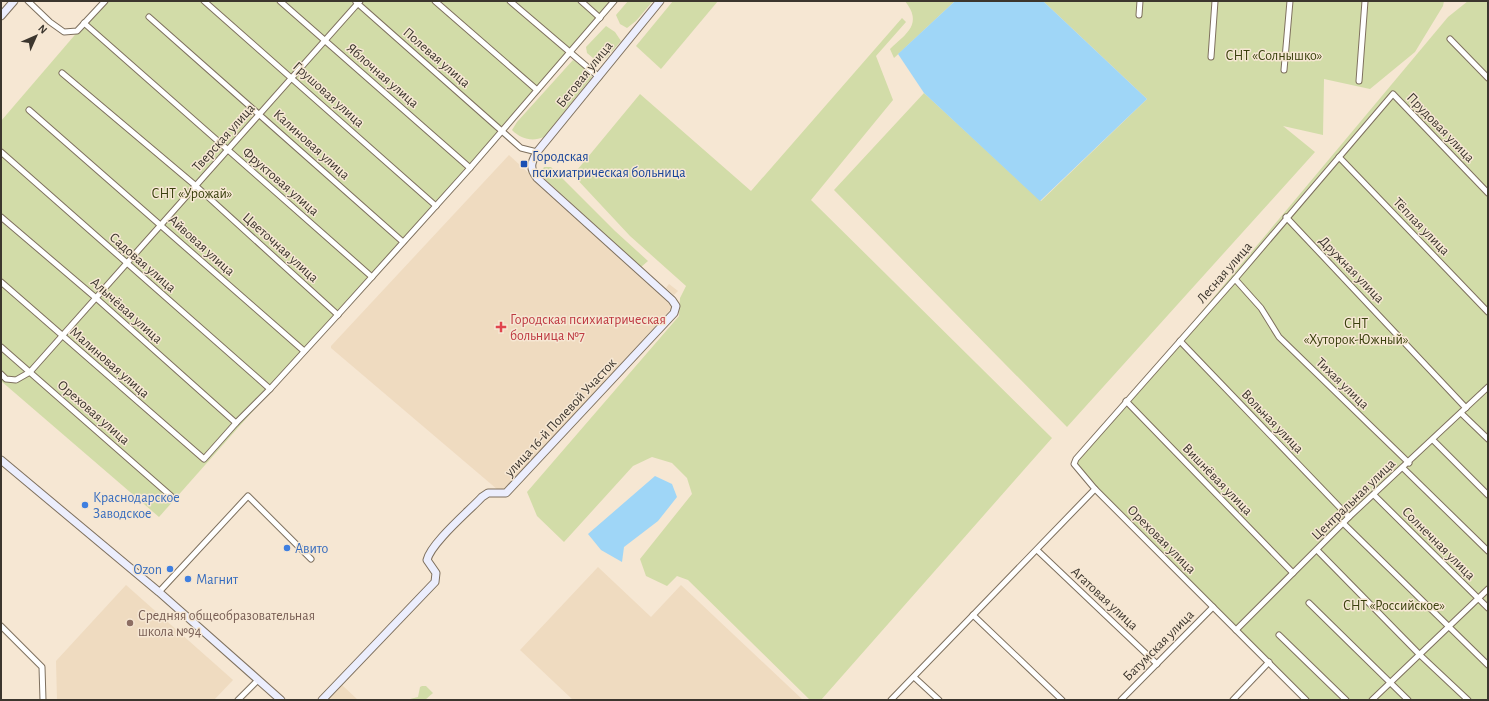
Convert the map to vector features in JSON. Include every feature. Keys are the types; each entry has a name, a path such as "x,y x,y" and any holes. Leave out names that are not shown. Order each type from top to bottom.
{"street":[{"path":"1,16 14,1"},
{"path":"28,1 50,22 64,32 77,31 105,1"},
{"name":"Грушовая улица","path":"204,1 293,77 436,206"},
{"name":"Яблочная улица","path":"280,1 470,168"},
{"path":"436,1 537,90"},
{"path":"510,1 599,77"},
{"path":"581,1 600,18"},
{"path":"236,423 270,389 436,206 614,1"},
{"name":"Беговая улица","path":"530,164 537,152 660,1"},
{"path":"1139,15 1140,1"},
{"path":"1210,57 1215,1"},
{"path":"1284,70 1290,1"},
{"path":"1359,81 1365,1"},
{"name":"Тверская улица","path":"1,374 6,378 16,380 30,372 228,151 358,2"},
{"name":"Полевая улица","path":"358,2 521,148 537,152"},
{"name":"Калиновая улица","path":"149,17 403,242"},
{"name":"Фруктовая улица","path":"84,23 372,277"},
{"path":"1450,39 1488,78"},
{"name":"Цветочная улица","path":"62,73 196,186 338,314"},
{"name":"Лесная улица","path":"1074,464 1076,458 1234,280 1286,217 1393,94"},
{"name":"Прудовая улица","path":"1393,94 1488,193"},
{"name":"Айвовая улица","path":"29,110 304,351"},
{"name":"Садовая улица","path":"1,152 270,389"},
{"name":"Тёплая улица","path":"1339,157 1488,312"},
{"name":"улица 16-й Полевой Участок","path":"322,700 436,579 436,573 427,560 428,555 438,542 482,496 488,493 506,494 674,313 676,306 672,300 537,178 532,172 530,164"},
{"name":"Алычёвая улица","path":"1,217 96,298 236,423"},
{"name":"Дружная улица","path":"1286,217 1466,408"},
{"name":"Тихая улица","path":"1234,280 1262,308 1279,336 1409,463"},
{"name":"Малиновая улица","path":"1,282 204,459 236,423"},
{"name":"Вольная улица","path":"1180,341 1349,517"},
{"name":"Ореховая улица","path":"1,347 171,496"},
{"name":"Центральная улица","path":"1236,630 1349,517 1409,463 1488,387"},
{"name":"Вишнёвая улица","path":"1126,402 1293,574"},
{"path":"1461,413 1488,439"},
{"path":"1432,440 1488,495"},
{"path":"1,460 159,592 255,682 281,700"},
{"name":"Ореховая улица","path":"1074,464 1095,489 1306,700"},
{"path":"1403,468 1488,551"},
{"path":"892,700 1095,489"},
{"name":"Солнечная улица","path":"1374,495 1488,608"},
{"path":"159,592 248,496 310,559"},
{"path":"1343,523 1488,665"},
{"name":"Агатовая улица","path":"1037,550 1157,664"},
{"path":"1317,550 1420,655 1468,700"},
{"path":"1372,700 1488,589"},
{"path":"1309,604 1408,700"},
{"name":"Батумская улица","path":"1121,700 1213,607"},
{"path":"973,615 1062,700"},
{"path":"1,626 42,667 43,700"},
{"path":"1280,635 1346,700"},
{"path":"1233,700 1269,662"},
{"path":"914,677 939,700"},
{"path":"238,700 255,682"}],"shaded area":[{"name":"Городская психиатрическая больница №7","path":"509,155 671,304 671,309 509,488 498,490 331,348 331,346"},
{"path":"669,284 678,291 674,295 666,288"},
{"path":"598,567 651,617 681,585 803,700 573,700 520,650"},
{"name":"Средняя общеобразовательная школа №94","path":"126,585 233,680 214,700 57,700 56,661"},
{"path":"341,684 358,700 326,700"}],"green space":[{"name":"СНТ «Урожай»","path":"104,1 616,1 159,517 1,381 1,121"},
{"path":"628,1 653,1 636,21 627,28 620,24 616,15"},
{"path":"673,1 718,1 661,69 636,46"},
{"path":"905,1 955,1 894,58 890,49 907,33 913,22 913,16"},
{"name":"СНТ «Солнышко»","path":"1043,1 1444,1 1443,6 1415,52 1370,89 1324,79 1323,135 1283,126 1315,152 1067,427 834,190 924,93 1041,201 1147,99"},
{"name":"СНТ «Хуторок-Южный»","path":"1468,1 1488,1 1488,700 1306,700 1095,489 1075,463 1448,17"},
{"path":"902,18 906,22 876,56 893,100 811,200 1052,438 821,700 810,700 688,580 677,576 667,586 646,576 640,559 692,494 687,478 672,463 652,457 633,466 564,542 537,516 527,492 679,316 680,298 686,286 630,236 573,175 640,94 751,191"},
{"path":"606,26 615,32 621,41 607,57 599,63 587,53 586,47"},
{"path":"573,60 588,71 592,77 544,137 540,139 527,139 515,133 512,130 517,122"},
{"path":"544,167 551,167 615,231 648,261 641,267 545,179 542,170"},
{"path":"426,686 433,693 425,700 406,700 418,697 420,687"}],"water":[{"path":"955,1 1043,1 1147,99 1040,201 924,93 898,54"},
{"path":"655,476 672,484 677,497 658,521 624,547 622,562 601,550 588,534"}],"place":[{"name":"Городская психиатрическая больница","path":"524,164"},
{"name":"Городская психиатрическая больница №7","path":"501,327"},
{"name":"Краснодарское Заводское","path":"85,505"},
{"name":"Авито","path":"287,548"},
{"name":"Ozon","path":"170,569"},
{"name":"Магнит","path":"188,579"},
{"name":"Средняя общеобразовательная школа №94","path":"130,623"}],"park label":[{"name":"СНТ «Российское»","path":"1394,605"}]}
